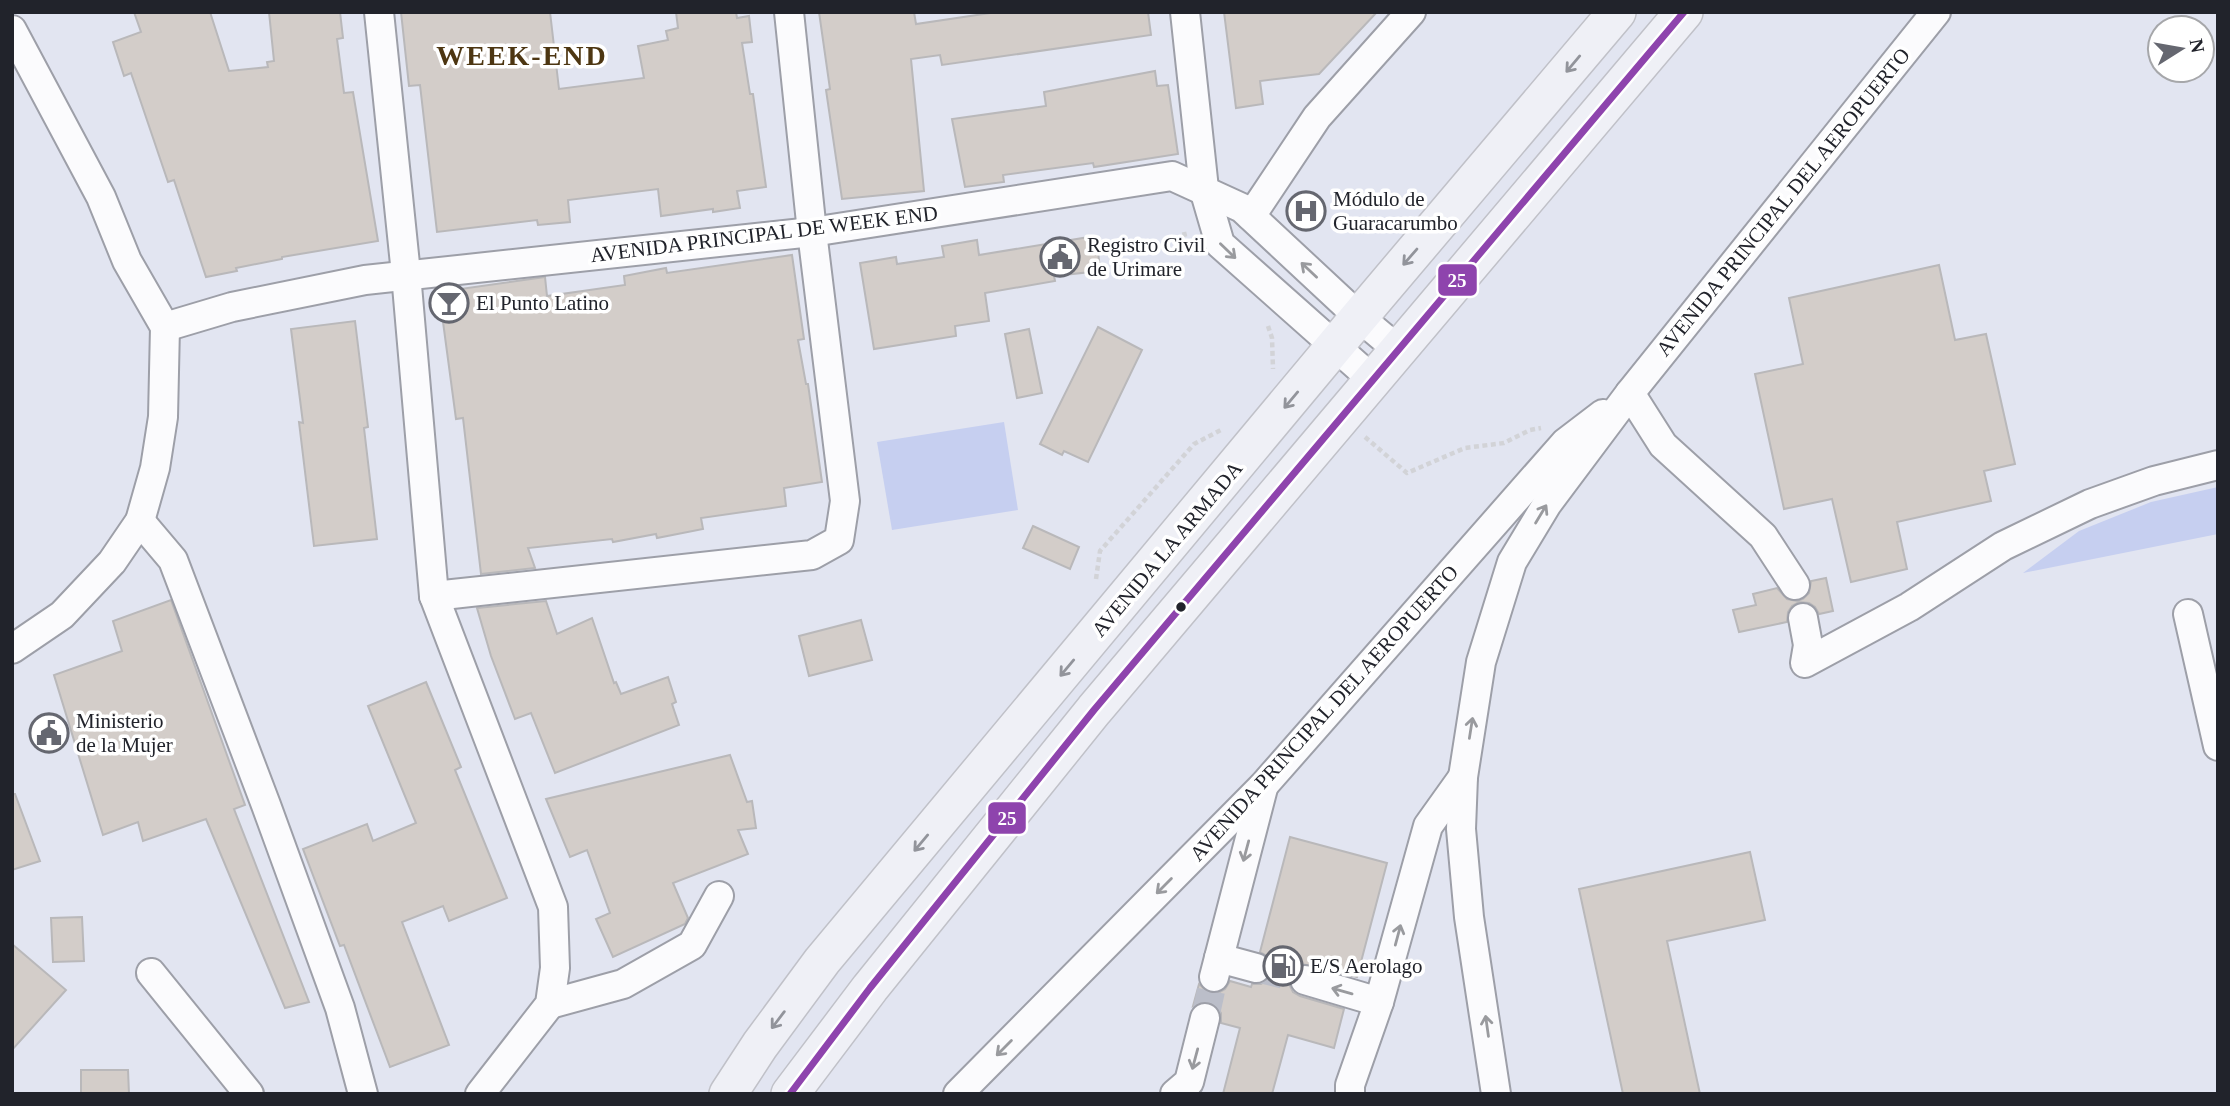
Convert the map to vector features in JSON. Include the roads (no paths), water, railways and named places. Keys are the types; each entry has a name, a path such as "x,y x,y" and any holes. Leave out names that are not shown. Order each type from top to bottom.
{"main road":[{"name":"AVENIDA LA ARMADA","path":"728,1094 760,1045 822,961 1286,381 1334,347 1617,12"},
{"path":"790,1094 862,999 1094,710 1684,12"}],"street":[{"path":"379,12 406,275 433,596 553,907 555,968 550,1004 480,1094"},
{"path":"433,596 812,555 839,540 845,501 812,232 789,12"},
{"path":"1185,12 1204,189 1220,244 1372,379"},
{"path":"1251,216 1317,117 1411,12"},
{"name":"AVENIDA PRINCIPAL DEL AEROPUERTO","path":"1496,1094 1469,917 1461,829 1463,777 1482,662 1512,562 1547,505 1630,393 1936,12"},
{"path":"12,30 64,122 101,197 127,261 165,327 163,417 155,468 140,521 112,562 62,615 12,649"},
{"name":"AVENIDA PRINCIPAL DE WEEK END","path":"165,327 296,292 406,275 812,232 1172,176 1204,189"},
{"path":"1204,189 1242,208 1397,349"},
{"path":"1630,393 1663,445 1763,536 1796,584"},
{"name":"AVENIDA PRINCIPAL DEL AEROPUERTO","path":"958,1094 1264,785 1565,443 1630,393"},
{"path":"1803,618 1808,645 1805,663 1909,607 2003,546 2090,503 2154,481 2218,465"},
{"path":"140,521 173,560 335,996 363,1094"},
{"path":"2188,614 2218,746"},
{"path":"1350,1094 1350,1086 1380,1002 1428,826 1463,777"},
{"path":"1256,968 1217,967 1264,785"},
{"path":"550,1004 623,984 692,945 719,896"},
{"path":"151,973 249,1094"},
{"path":"1305,980 1380,1002"},
{"path":"1175,1094 1189,1082 1205,1018"}],"tunnel":[{"path":"1256,968 1305,980"},
{"path":"1205,1018 1214,977"}],"place":[{"name":"Módulo de Guaracarumbo","path":"1306,211"},
{"name":"Registro Civil de Urimare","path":"1060,257"},
{"name":"El Punto Latino","path":"449,303"},
{"name":"Ministerio de la Mujer","path":"49,733"},
{"name":"E/S Aerolago","path":"1283,966"}],"district":[{"name":"WEEK-END","path":"522,55"}]}
